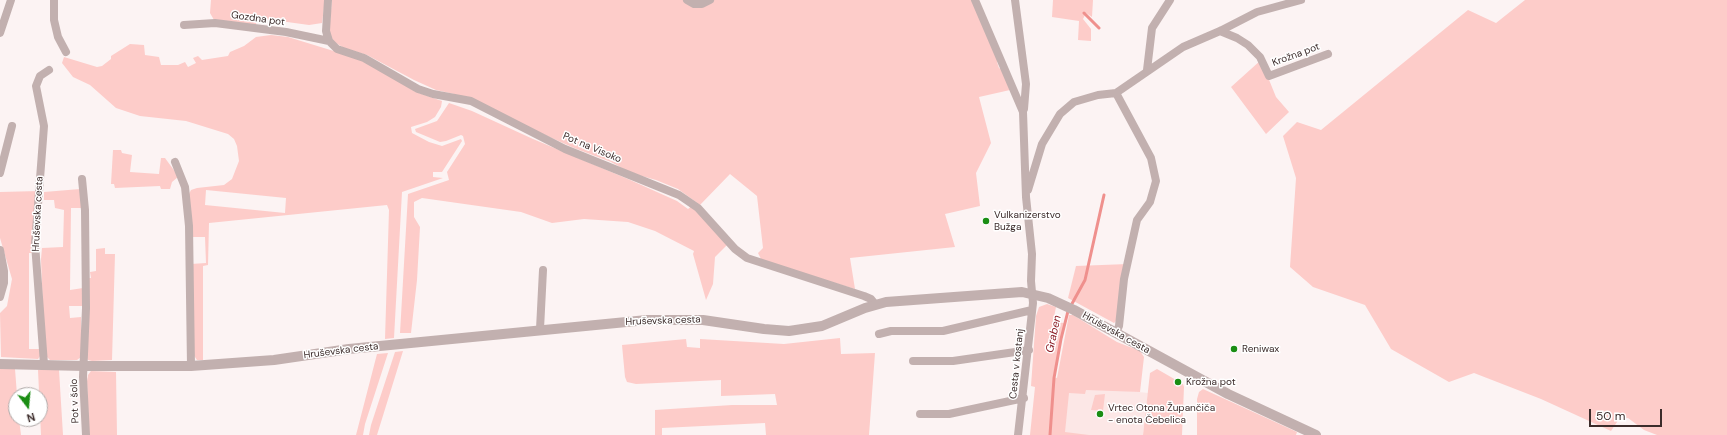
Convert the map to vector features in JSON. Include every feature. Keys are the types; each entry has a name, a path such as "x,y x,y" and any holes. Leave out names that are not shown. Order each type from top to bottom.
{"street":[{"path":"0,32 11,0"},
{"path":"54,0 54,20 58,37 66,52"},
{"path":"328,0 326,31 329,42"},
{"path":"688,0 694,4 702,4 710,0"},
{"path":"975,0 1024,112"},
{"path":"1015,0 1026,84 1024,112 1026,196 1032,254 1032,294"},
{"path":"1147,70 1152,28 1170,0"},
{"path":"1026,196 1042,144 1060,114 1074,102 1098,95 1116,93 1147,70 1183,47 1220,31 1257,12 1301,0"},
{"name":"Gozdna pot","path":"184,25 215,23 286,32 329,42"},
{"name":"Krožna pot","path":"1220,31 1237,38 1248,45 1260,57 1269,76 1328,54"},
{"name":"Pot na Visoko","path":"329,42 337,48 364,58 418,89 433,94 471,101 565,149 679,195 698,208 735,249 747,258 864,296 871,299 875,304"},
{"name":"Hruševska cesta","path":"44,364 35,244 44,126 36,86 40,76 49,70"},
{"path":"1116,93 1151,158 1156,181 1150,202 1137,220 1124,279 1119,326 1116,333"},
{"path":"0,173 12,126"},
{"path":"175,162 185,187 189,226 191,366"},
{"name":"Pot v šolo","path":"82,179 85,218 84,366 86,435"},
{"path":"0,250 4,271 4,282 0,297"},
{"path":"540,329 543,270"},
{"name":"Hruševska cesta","path":"0,364 191,366 274,360 349,349 540,329 647,320 692,319 726,322 769,330 790,331 822,326 875,304 896,300 1013,292 1032,294 1070,308 1228,394 1316,435"},
{"name":"Cesta v kostanj","path":"1018,435 1024,398 1029,350 1032,294"},
{"path":"879,334 891,331 943,331 1032,310"},
{"path":"913,361 953,361 1029,350"},
{"path":"920,414 949,414 1024,398"}],"shaded area":[{"path":"211,0 325,0 322,23 309,25 258,18 255,27 214,20 210,13"},
{"path":"332,0 973,0 998,57 997,62 999,68 1003,70 1010,90 979,97 991,143 976,173 980,206 945,214 955,247 850,258 855,289 762,261 758,253 763,248 757,196 730,174 700,205 678,189 656,180 631,173 611,162 574,148 454,94 436,90 367,55 344,48 331,40 329,32"},
{"path":"1053,0 1093,0 1092,17 1086,13 1083,19 1091,29 1091,41 1078,40 1079,21 1052,17"},
{"path":"1525,0 1727,0 1727,435 1657,435 1644,430 1628,418 1619,419 1611,431 1541,399 1474,373 1449,382 1391,349 1365,305 1313,287 1290,267 1296,178 1283,136 1297,122 1321,130 1468,10 1496,23"},
{"path":"271,35 288,37 363,60 416,92 442,101 441,107 435,117 427,122 411,127 412,133 429,142 442,146 461,139 462,141 442,172 433,172 433,177 443,178 402,192 394,338 385,339 389,210 387,205 209,223 208,265 203,266 203,360 197,360 193,354 191,264 206,263 205,237 192,237 189,194 191,190 224,185 232,179 239,161 237,146 234,139 228,134 186,121 140,116 116,108 90,85 73,77 62,63 64,57 97,67 102,66 111,59 111,56 130,44 144,45 145,55 159,57 161,65 178,65 185,62 188,67 196,63 193,58 198,56 202,60 228,56 230,52 244,46 256,37","holes":["206,190 286,198 285,213 205,205"]},
{"path":"1261,60 1276,97 1289,112 1266,134 1231,87"},
{"path":"449,103 472,111 533,139 628,179 677,201 688,209 692,206 727,245 715,257 713,284 706,300 693,254 694,251 655,231 628,222 584,219 552,223 521,212 422,198 414,202 414,217 420,227 417,280 411,333 400,333 408,194 449,180 447,172 465,144 463,136 461,135 440,142 416,132 415,129 437,121"},
{"path":"113,150 121,150 122,153 132,155 130,172 159,174 161,158 165,158 178,177 172,182 170,189 161,189 160,186 115,188 114,184 111,184"},
{"path":"80,189 82,208 71,208 70,290 83,288 83,306 69,306 70,318 81,317 81,357 77,360 50,360 46,356 44,336 41,259 42,248 63,247 64,210 55,208 54,200 44,200 44,192"},
{"path":"39,191 36,253 29,253 29,349 41,349 41,355 38,359 1,357 0,313 7,306 12,279 0,238 0,192"},
{"path":"105,248 105,254 115,254 112,360 92,361 88,360 86,356 87,278 91,278 90,272 96,271 96,249"},
{"path":"1128,264 1117,320 1114,323 1068,298 1076,266"},
{"path":"1047,304 1056,307 1053,322 1064,323 1053,377 1057,378 1069,315 1073,315 1117,342 1140,351 1144,357 1140,392 1086,390 1085,394 1069,393 1065,432 1089,435 1030,435 1035,387 1031,386 1036,316 1039,307"},
{"path":"840,338 841,354 875,353 869,435 766,435 765,423 662,428 662,435 655,435 655,410 732,405 777,405 775,394 721,396 721,380 636,384 627,382 625,377 622,345 686,339 687,347 700,348 700,339 784,344"},
{"path":"403,351 377,435 369,435 395,352"},
{"path":"388,353 365,424 363,435 356,435 377,354"},
{"path":"0,369 15,369 16,387 8,387 8,427 20,427 21,435 0,435"},
{"path":"1157,369 1183,384 1182,435 1143,435 1150,373"},
{"path":"38,370 59,370 63,435 41,435 41,427 48,427 48,387 39,387"},
{"path":"91,371 116,372 117,435 89,435 87,381 88,375"},
{"name":"Vrtec Otona Župančiča - enota Čebelica","path":"1057,383 1148,393 1143,435 1053,435"},
{"path":"1203,389 1297,432 1296,435 1197,435 1197,399 1199,392"},
{"path":"1105,394 1103,411 1091,410 1095,395"}],"waterway":[{"name":"Graben","path":"1084,13 1099,28"},
{"name":"Graben","path":"1050,435 1054,378 1061,339 1068,311 1085,280 1104,195"}],"place":[{"name":"Vulkanizerstvo Bužga","path":"986,221"},
{"name":"Reniwax","path":"1234,349"},
{"name":"Krožna pot","path":"1178,382"},
{"name":"Vrtec Otona Župančiča - enota Čebelica","path":"1100,414"}]}
